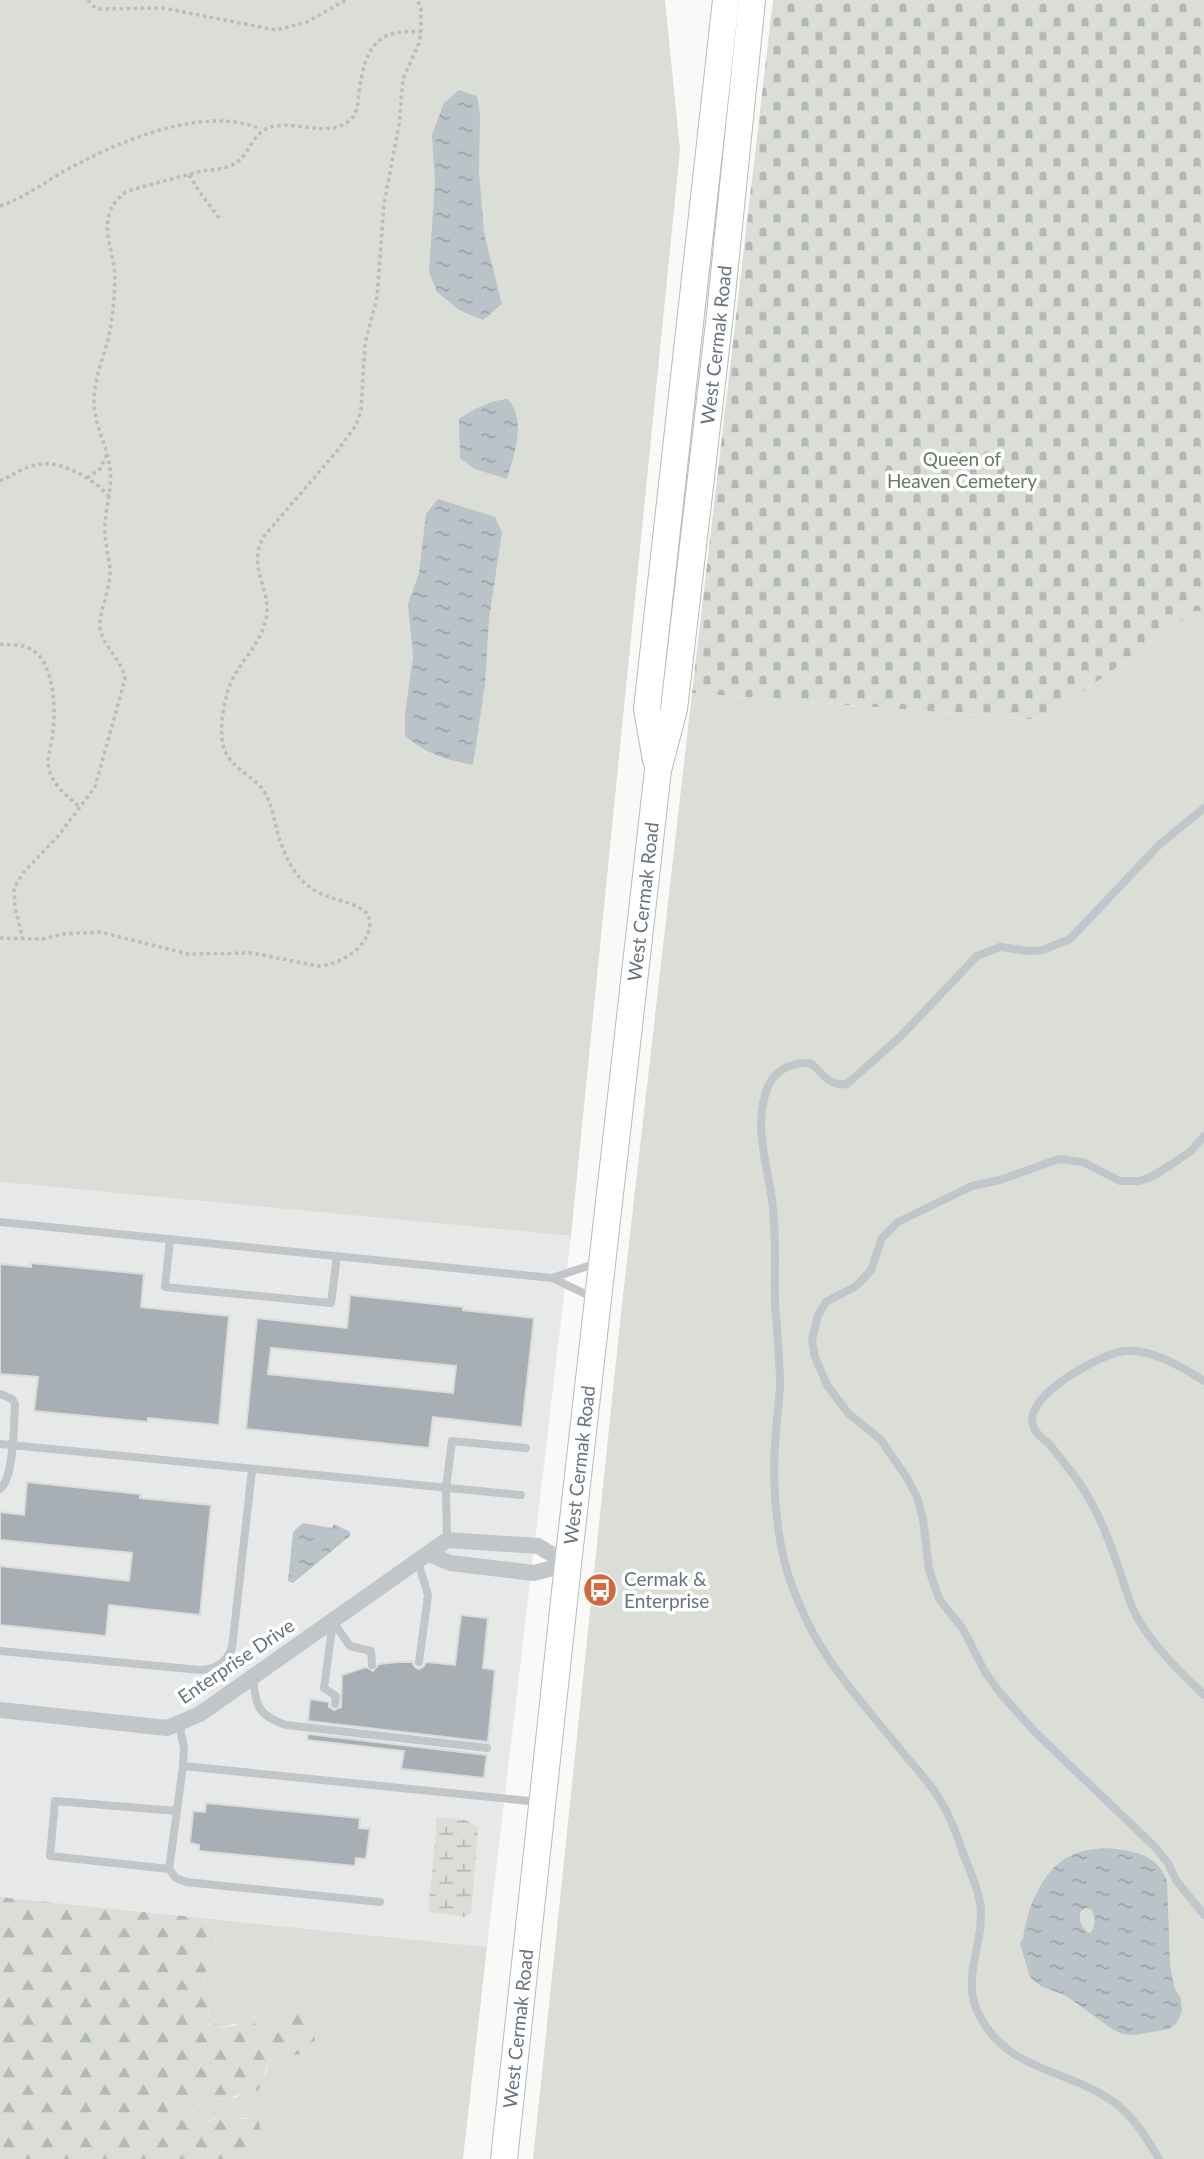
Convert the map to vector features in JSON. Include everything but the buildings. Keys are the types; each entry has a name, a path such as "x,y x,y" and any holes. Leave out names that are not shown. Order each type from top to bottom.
{"main road":[{"name":"West Cermak Road","path":"657,770 647,709 726,0"},
{"name":"West Cermak Road","path":"504,2159 657,770 674,709 720,314 752,0"}],"street":[{"path":"447,1540 538,1546 568,1564"},
{"name":"Enterprise Drive","path":"0,1710 167,1728 200,1714 447,1540"},
{"path":"423,1558 534,1573 568,1564"}],"lane":[{"path":"1159,2159 1135,2122 1116,2104 1097,2092 1014,2056 1000,2045 988,2030 974,2003 972,1988 981,1910 949,1818 929,1785 844,1681 813,1633 795,1595 785,1564 776,1511 775,1444 780,1390 774,1224 761,1128 766,1088 785,1067 810,1063 831,1083 839,1086 847,1084 901,1037 977,956 1000,947 1043,950 1070,939 1160,845 1204,808"},
{"path":"1204,1136 1191,1151 1153,1176 1140,1181 1119,1181 1083,1162 1059,1159 1000,1180 972,1185 909,1216 888,1229 871,1269 864,1278 856,1286 826,1302 818,1315 812,1341 817,1363 827,1385 849,1413 881,1440 917,1497 934,1585 940,1600 964,1629 985,1672 1034,1731 1156,1848 1168,1863 1176,1880 1204,1915"},
{"path":"0,1222 552,1278 597,1300"},
{"path":"170,1239 165,1287 331,1303 337,1256"},
{"path":"552,1278 602,1261"},
{"path":"1204,1381 1185,1369 1154,1356 1125,1351 1092,1364 1048,1391 1038,1402 1031,1418 1036,1432 1063,1462 1093,1505 1106,1530 1138,1618 1160,1649 1204,1695"},
{"path":"0,1394 12,1398 15,1404 13,1445 6,1483 0,1489"},
{"path":"447,1540 446,1488 452,1441 526,1448"},
{"path":"0,1444 521,1495"},
{"path":"0,1651 200,1670 218,1666 228,1658 233,1648 252,1469"},
{"path":"419,1661 428,1595 423,1558"},
{"path":"333,1622 350,1646 371,1651 372,1665"},
{"path":"333,1622 324,1688 336,1696 335,1704"},
{"path":"253,1677 256,1703 268,1719 286,1725 487,1748"},
{"path":"179,1723 184,1748 183,1766 169,1869 176,1878 186,1882 380,1902"},
{"path":"183,1766 542,1802"},
{"path":"169,1869 50,1857 55,1801 177,1811"}],"path":[{"path":"88,0 100,9 163,8 276,30 307,23 346,0"},
{"path":"0,938 23,940 100,932 188,954 252,953 318,966 346,959 357,949 370,928 368,914 352,904 313,890 291,866 278,836 266,794 230,760 224,749 222,721 226,697 236,670 263,631 266,621 267,600 256,561 258,546 338,450 356,425 361,411 365,344 377,297 384,204 400,117 402,79 419,43 421,32 421,8 417,0"},
{"path":"23,940 15,907 14,888 23,873 60,835 95,787 125,679 120,662 106,641 100,625 110,587 104,524 110,469 94,404 96,380 109,336 114,295 115,276 107,222 109,211 117,198 125,192 237,163 262,130 276,125 322,128 344,124 355,115 366,60 377,41 400,31 421,32"},
{"path":"0,206 21,198 63,172 153,131 202,122 245,123 262,130"},
{"path":"189,175 219,218"},
{"path":"86,478 100,469 107,454"},
{"path":"0,481 33,465 53,464 96,483 109,497"},
{"path":"0,644 33,650 41,657 46,667 54,714 49,768 59,788 80,807"}],"shaded area":[{"path":"0,1182 571,1236 487,1947 0,1897"}],"green space":[{"path":"0,0 665,0 680,150 571,1236 0,1182"},
{"name":"Queen of Heaven Cemetery","path":"773,0 1204,0 1204,611 1195,611 1043,720 692,693"},
{"path":"1195,610 1204,611 1204,2159 533,2159 621,1313 692,693 1043,720"},
{"path":"436,1817 466,1820 478,1828 471,1913 464,1917 431,1912 428,1909"},
{"path":"0,1897 203,1918 216,1932 215,1946 204,1980 210,1999 208,2016 221,2028 252,2022 263,2028 283,2017 308,2013 315,2040 307,2052 287,2057 271,2057 258,2091 245,2090 227,2098 206,2097 190,2113 198,2123 229,2118 259,2122 262,2138 245,2159 0,2159"},
{"path":"203,1918 487,1947 463,2159 245,2159 262,2138 246,2118 197,2123 190,2114 206,2096 218,2099 236,2097 265,2075 271,2057 287,2057 283,2017 263,2028 235,2024 221,2028 208,2016 210,1999 204,1980 215,1946 216,1932"}],"water":[{"path":"459,90 477,96 484,233 502,304 483,320 459,310 437,292 429,272 435,181 432,135 444,103"},
{"path":"508,399 514,408 518,427 507,479 475,469 460,458 459,419 482,406"},
{"path":"438,499 495,517 502,532 489,619 485,684 473,765 437,755 405,736 405,714 413,657 408,604 419,573 426,514"},
{"path":"303,1523 332,1528 334,1524 350,1532 350,1536 293,1583 288,1581 293,1532"},
{"path":"1104,1848 1133,1852 1150,1859 1157,1864 1167,1881 1170,1964 1174,1987 1181,1999 1182,2012 1177,2023 1169,2029 1135,2035 1122,2034 1065,1995 1042,1987 1030,1977 1020,1943 1039,1888 1046,1877 1065,1859 1080,1852","holes":["1086,1908 1092,1910 1094,1922 1090,1933 1085,1931 1080,1921 1080,1912"]}],"place":[{"name":"Cermak & Enterprise","path":"600,1590"}]}
